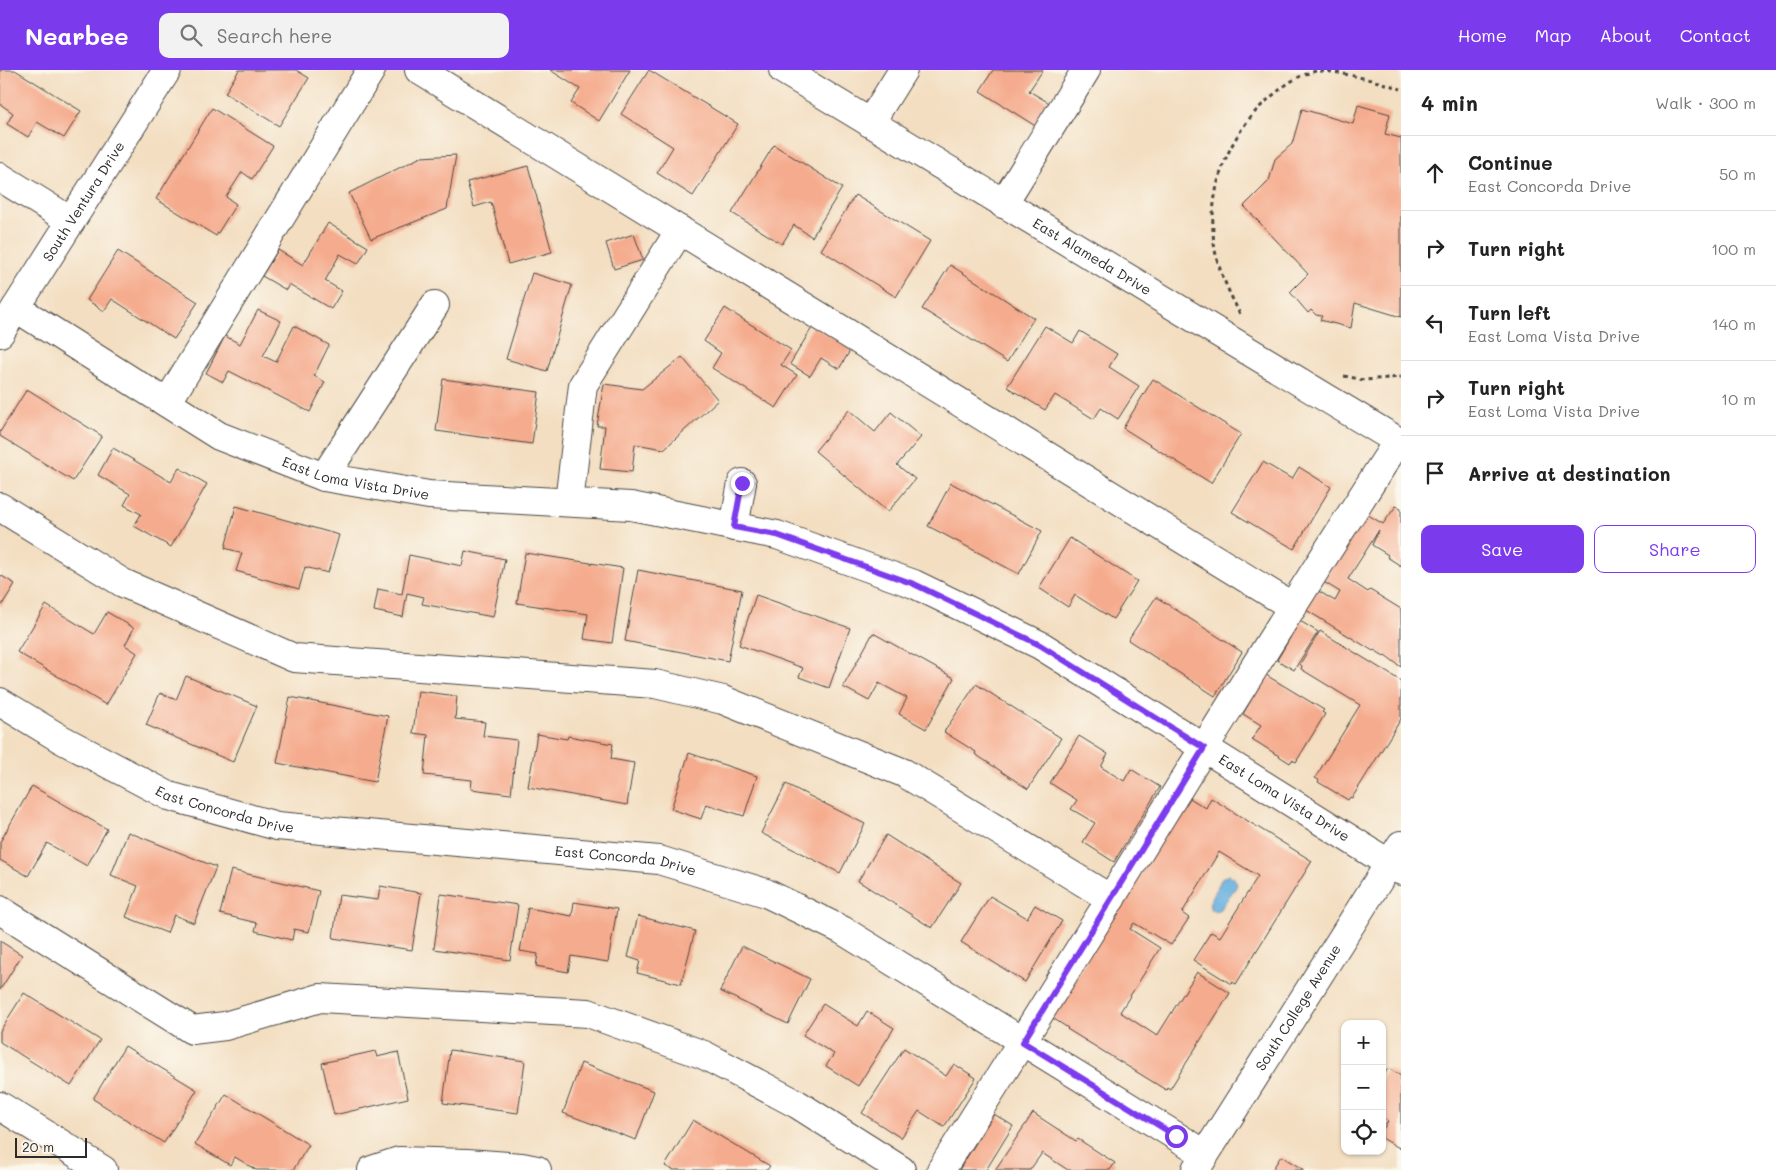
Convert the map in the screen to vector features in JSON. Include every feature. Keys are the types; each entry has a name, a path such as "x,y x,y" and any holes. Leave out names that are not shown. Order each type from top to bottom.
{"street":[{"path":"167,403 372,70"},
{"path":"419,70 1293,607"},
{"name":"East Alameda Drive","path":"783,70 1400,442"},
{"path":"870,123 903,70"},
{"path":"1003,204 1086,70"},
{"name":"South Ventura Drive","path":"0,333 71,221 156,74"},
{"path":"0,177 71,221"},
{"path":"569,502 583,385 680,230"},
{"path":"324,477 435,305"},
{"name":"East Loma Vista Drive","path":"16,308 219,436 324,477 429,495 631,506 777,535 914,584 1040,645 1204,748 1397,860"},
{"path":"941,1170 1023,1042 1204,748 1400,442"},
{"path":"734,527 742,483"},
{"path":"0,507 123,582 294,658 655,684 723,700 904,773 1111,899"},
{"name":"East Concorda Drive","path":"0,702 61,739 169,796 277,826 659,860 766,893 842,930 1023,1042 1200,1162"},
{"name":"South College Avenue","path":"1200,1162 1397,860"},
{"path":"0,910 192,1030 225,1026 320,998 588,1013 704,1054 797,1104 901,1170"},
{"path":"0,1106 103,1170"},
{"path":"372,1170 399,1161 467,1163 537,1170"}],"path":[{"path":"1241,316 1215,252 1213,231 1218,183 1226,156 1238,132 1254,113 1277,91 1299,76 1318,71 1360,77 1401,89"},
{"path":"1336,375 1364,380 1401,377"}],"water":[{"path":"1229,875 1237,883 1236,887 1220,909 1216,911 1211,910 1209,904 1222,878"}],"building":[{"path":"0,70 15,70 81,111 64,138 37,122 28,137 7,124 13,113 0,104"},
{"path":"239,70 296,70 309,78 279,126 225,93"},
{"path":"550,70 630,70 599,121 571,103 580,89"},
{"path":"649,70 738,124 693,196 657,173 673,147 621,114"},
{"path":"993,70 1043,70 1029,91 1051,104 1037,127 980,91"},
{"path":"1358,105 1390,114 1385,134 1401,138 1401,317 1355,303 1351,328 1320,320 1322,316 1316,315 1311,310 1308,313 1290,292 1308,274 1244,206 1269,181 1275,159 1292,144 1302,109 1353,124"},
{"path":"212,108 273,146 252,179 242,172 226,197 236,204 216,236 156,199"},
{"path":"774,145 842,188 812,237 794,225 782,244 732,213"},
{"path":"456,155 447,209 371,239 349,193 421,157"},
{"path":"528,166 552,252 508,264 491,202 474,207 467,182"},
{"path":"855,195 930,241 896,297 821,250"},
{"path":"328,223 368,247 358,264 340,254 325,281 342,291 331,309 289,284 286,290 262,276 278,250 303,265"},
{"path":"634,234 643,260 614,269 606,243"},
{"path":"118,251 198,302 174,339 112,299 104,311 87,300"},
{"path":"950,265 1034,318 1007,362 922,309"},
{"path":"532,273 572,285 547,371 506,359"},
{"path":"725,308 791,350 781,365 797,375 776,408 712,368 721,353 704,341"},
{"path":"258,310 281,321 263,356 276,362 294,326 329,345 314,376 325,382 310,412 229,371 223,382 206,373 225,336 240,344"},
{"path":"813,326 851,349 839,369 821,358 810,376 790,364"},
{"path":"1045,326 1073,343 1080,331 1117,354 1109,367 1139,386 1118,419 1101,408 1094,419 1055,395 1045,410 1007,387"},
{"path":"682,357 718,400 664,449 635,444 632,472 600,469 605,426 597,426 604,384 642,389"},
{"path":"443,379 539,392 532,444 436,431"},
{"path":"1153,379 1241,434 1211,483 1123,428"},
{"path":"27,389 102,436 73,481 0,436 0,432"},
{"path":"849,410 875,432 891,412 921,437 897,465 915,479 888,512 815,451"},
{"path":"113,448 171,482 179,468 207,484 171,547 134,526 141,514 124,505 130,494 98,475"},
{"path":"1263,462 1292,479 1299,467 1331,487 1294,549 1232,512"},
{"path":"951,483 1042,531 1019,574 928,526"},
{"path":"236,506 339,535 328,573 305,567 299,589 236,571 242,553 225,548"},
{"path":"1396,506 1401,508 1401,566 1372,545 1379,530 1348,579 1401,609 1401,667 1385,655 1373,651 1303,608 1315,589 1335,601 1340,592 1322,581 1365,513 1383,524"},
{"path":"1070,538 1137,581 1113,619 1075,595 1068,607 1039,588"},
{"path":"465,551 505,559 493,617 422,604 424,597 407,593 403,617 374,611 378,589 402,594 409,555 462,566"},
{"path":"525,553 623,568 612,643 584,639 588,614 517,603"},
{"path":"638,570 742,590 728,661 625,641"},
{"path":"0,575 15,584 0,608"},
{"path":"756,595 850,628 829,688 799,677 803,668 739,645"},
{"path":"1156,597 1242,652 1215,696 1128,640"},
{"path":"46,605 94,634 107,612 134,628 125,645 137,653 106,705 17,652"},
{"path":"1300,621 1318,632 1294,670 1277,660"},
{"path":"1320,631 1401,681 1401,719 1352,798 1350,797 1348,800 1318,782 1319,780 1315,778 1360,705 1301,669 1302,666 1300,664"},
{"path":"873,633 954,678 926,729 899,714 907,698 879,683 869,701 843,687"},
{"path":"1266,675 1324,710 1322,712 1325,714 1296,762 1292,760 1290,763 1252,739 1261,725 1243,714"},
{"path":"186,676 257,706 233,762 146,725 160,693 176,700"},
{"path":"976,684 1061,738 1028,789 944,732"},
{"path":"418,691 457,696 455,719 485,722 483,736 517,740 511,794 471,789 472,780 424,775 428,735 413,733"},
{"path":"290,697 388,716 375,782 277,763"},
{"path":"537,734 567,739 568,736 613,744 611,759 634,763 627,805 528,787"},
{"path":"1079,736 1108,754 1101,767 1124,781 1131,769 1160,787 1114,862 1083,842 1095,823 1071,809 1077,800 1050,783"},
{"path":"689,753 757,776 744,816 706,804 701,819 671,809"},
{"path":"786,784 865,824 840,873 761,833"},
{"path":"32,786 107,829 87,866 47,843 28,876 0,860 0,842"},
{"path":"1188,797 1206,808 1211,798 1312,861 1236,984 1232,982 1231,984 1193,960 1211,932 1220,937 1258,876 1219,852 1182,913 1189,918 1171,945 1134,923 1130,929 1160,948 1120,1012 1157,1036 1197,972 1230,993 1170,1089 1167,1087 1166,1090 1067,1029 1051,1017"},
{"path":"128,832 216,867 194,923 174,915 167,933 126,917 138,886 111,875"},
{"path":"886,835 961,883 932,928 858,881"},
{"path":"231,870 319,891 309,932 294,929 292,940 255,931 257,923 220,914"},
{"path":"380,886 421,893 412,950 333,938 339,895 378,900"},
{"path":"441,894 518,905 510,960 434,949"},
{"path":"990,896 1027,918 1035,905 1062,921 1025,982 961,942"},
{"path":"574,902 617,909 608,962 571,956 568,972 536,966 538,954 520,951 528,908 572,916"},
{"path":"638,916 695,931 681,984 637,973 640,961 628,957"},
{"path":"0,941 22,955 0,990"},
{"path":"742,946 810,979 788,1024 720,991"},
{"path":"24,993 100,1040 71,1086 0,1042 0,1031"},
{"path":"823,1004 858,1026 867,1011 894,1028 858,1086 826,1066 834,1054 803,1035"},
{"path":"125,1046 197,1090 164,1143 93,1099"},
{"path":"904,1048 946,1076 954,1064 976,1078 944,1127 919,1111 901,1138 862,1113"},
{"path":"450,1050 525,1061 518,1113 443,1103"},
{"path":"375,1051 377,1057 398,1052 408,1098 334,1115 322,1063"},
{"path":"581,1063 654,1091 636,1140 563,1113"},
{"path":"1388,1068 1401,1076 1401,1149 1386,1140 1386,1124 1388,1121 1386,1120 1386,1071"},
{"path":"226,1094 309,1145 293,1170 256,1170 235,1157 230,1165 195,1144"},
{"path":"1033,1113 1076,1141 1078,1139 1115,1163 1110,1170 1068,1170 1042,1153 1030,1170 995,1170"},
{"path":"994,1114 1013,1126 986,1170 959,1170"},
{"path":"693,1120 770,1166 767,1170 673,1170 665,1166"},
{"path":"1281,1156 1304,1170 1272,1170"}],"route":[{"path":"742,483 734,527 777,535 914,584 1040,645 1204,748 1023,1042 1176,1136"}]}
